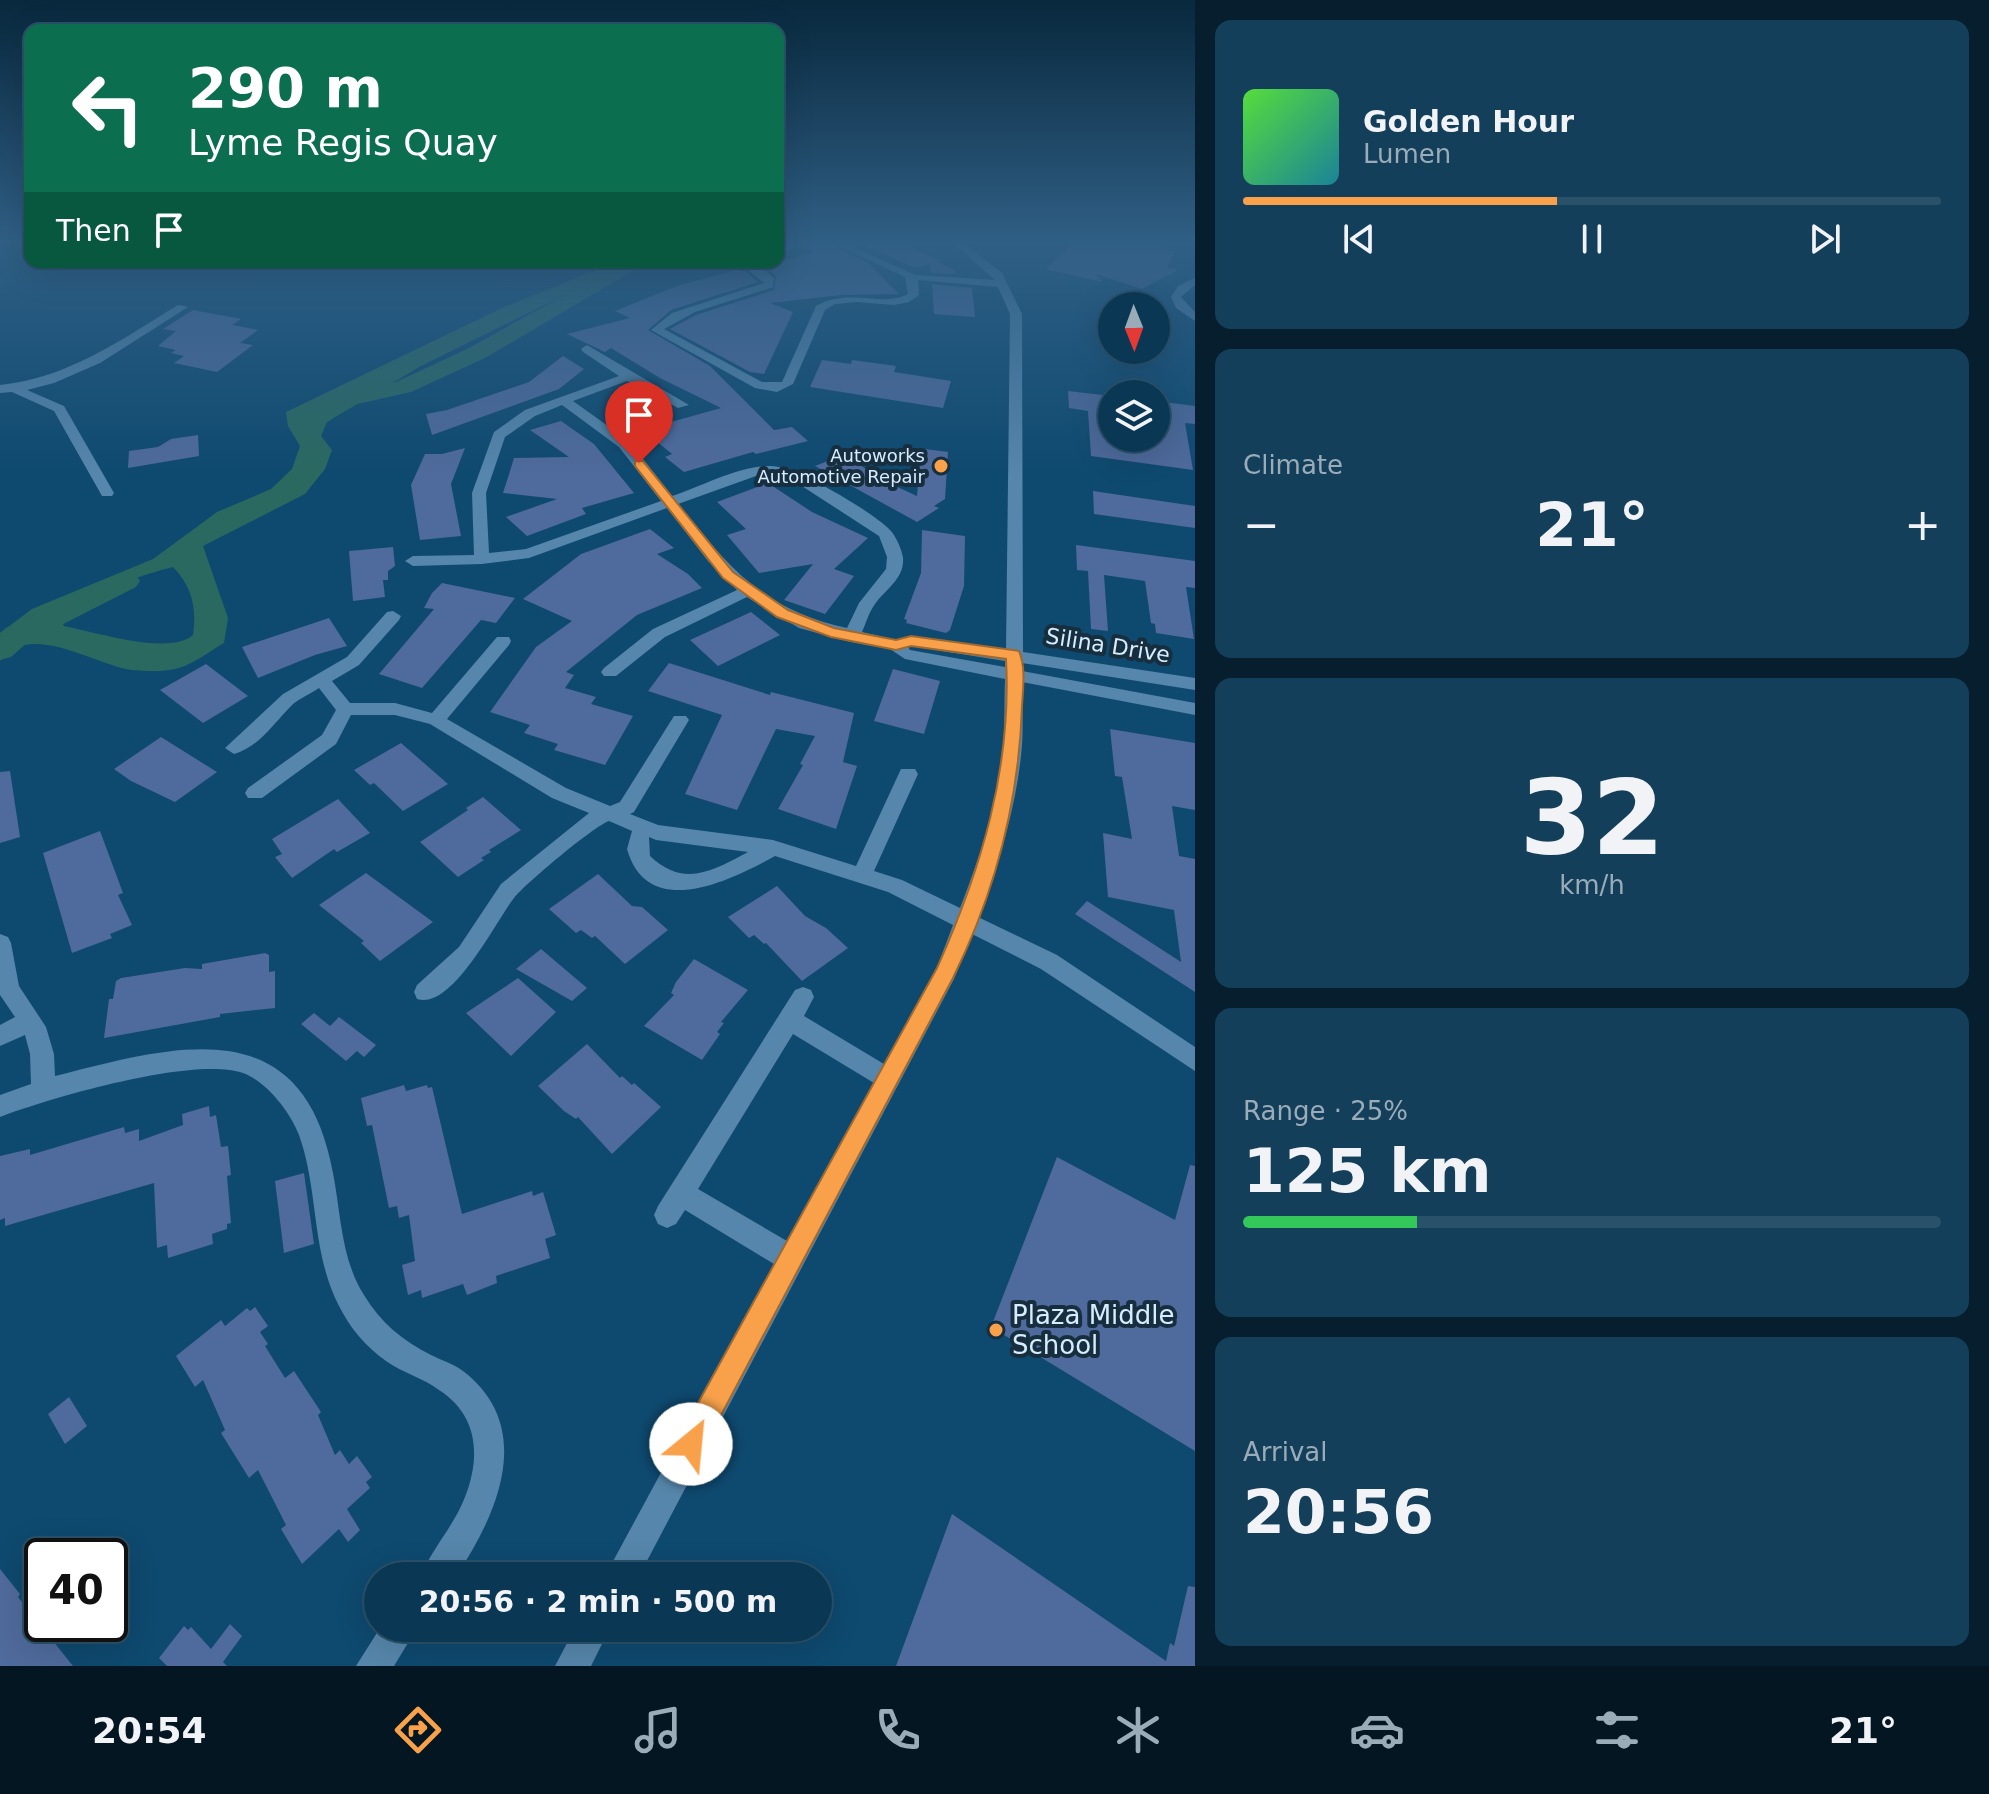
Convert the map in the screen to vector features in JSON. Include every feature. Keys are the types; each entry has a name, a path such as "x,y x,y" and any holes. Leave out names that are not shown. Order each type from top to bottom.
{"street":[{"path":"0,389 16,389 70,375 161,320"},
{"path":"672,320 659,325 657,330 770,388 787,384 815,320"},
{"path":"628,1562 946,972 988,863 1005,798 1012,753 1016,320"},
{"path":"587,349 628,377 683,405"},
{"path":"482,559 479,493 499,435 517,419 628,377"},
{"path":"16,389 59,409 107,493"},
{"path":"563,400 624,444 713,558 747,591 805,624 896,645 905,654 1014,666 1195,709"},
{"path":"413,561 482,559 529,553 754,472 774,470 796,476 872,522 892,546 894,569 867,603 851,637"},
{"path":"610,672 659,633 747,591"},
{"path":"234,748 289,698 346,666 393,616"},
{"path":"436,720 503,641"},
{"name":"Silina Drive","path":"1014,666 1195,684"},
{"path":"322,680 345,709"},
{"path":"345,709 395,709 436,720 559,793 644,828 681,837 738,841 773,848 862,874 923,898 1049,962 1195,1060"},
{"path":"255,793 329,739 345,709"},
{"path":"425,992 467,953 508,890 596,818 627,807 680,720"},
{"path":"862,874 908,774"},
{"path":"644,828 637,838 636,849 640,859 649,869 682,883 713,879 773,848"},
{"path":"0,943 3,972 9,990 30,1021 42,1054 43,1091"},
{"path":"790,1258 674,1204 803,997"},
{"path":"789,1019 887,1078"},
{"path":"0,1036 30,1021"},
{"path":"0,1106 43,1091 193,1059 219,1058 260,1069 297,1106 313,1142 332,1251 346,1292 365,1324 386,1345 451,1380 475,1400 485,1415 490,1435 488,1470 481,1501 464,1538 447,1562"},
{"path":"373,1666 390,1642"},
{"path":"572,1666 585,1642"}],"shaded area":[{"path":"478,320 514,320 421,366 327,422 321,436 332,450 325,469 305,494 203,546 228,618 224,643 187,665 159,671 132,670 44,645 27,644 12,649 0,661 0,633 32,609 153,559 217,512 271,489 292,469 300,446 288,426 286,412","holes":["173,567 192,598 194,616 193,635 182,641 131,641 64,626 60,619 80,602 129,580"]}],"building":[{"path":"178,320 240,320 232,325 258,330 240,343 253,345 217,372 174,363 184,356 171,353 176,350 158,346 176,331 163,329"},
{"path":"623,320 660,320 648,330 710,366 774,430 792,427 808,441 756,454 753,452 684,472 665,457 672,454 634,423 627,423 605,409 636,401 671,422 721,408 660,378 611,348 605,352 567,334"},
{"path":"687,320 789,320 764,374 750,372 670,329"},
{"path":"563,356 584,369 559,389 432,435 426,414 447,410 529,382"},
{"path":"822,360 851,364 852,360 896,366 894,372 951,381 943,408 810,387"},
{"path":"1068,391 1098,394 1098,452 1170,452 1170,403 1195,406 1195,424 1185,423 1193,470 1091,456 1088,411 1069,408"},
{"path":"561,421 594,444 634,493 582,508 586,514 527,536 506,517 557,499 503,493 514,458 569,457 530,430"},
{"path":"198,435 199,456 128,468 129,451 158,447 171,439"},
{"path":"465,448 451,484 461,536 420,540 411,485 425,454 442,454"},
{"path":"925,449 948,452 945,499 934,506 939,508 917,522 815,466 843,455 917,496 920,462 924,463"},
{"path":"768,483 812,512 868,538 834,569 854,576 825,614 784,600 813,564 759,573 727,535 746,529 717,502"},
{"path":"1093,491 1195,506 1195,528 1094,514"},
{"path":"650,529 674,548 657,554 688,574 702,588 637,615 566,672 574,675 565,688 596,697 591,704 633,716 605,765 554,750 558,744 524,733 530,725 490,712 536,647 572,621 523,599 581,554"},
{"path":"922,530 965,536 964,586 950,630 946,633 906,623 904,619 921,573"},
{"path":"1076,545 1195,561 1195,588 1186,587 1194,639 1156,633 1155,624 1151,623 1145,581 1104,575 1108,631 1091,629 1088,571 1077,570"},
{"path":"393,547 395,566 388,571 388,580 383,580 385,597 353,601 349,551"},
{"path":"442,583 515,598 496,623 481,620 422,688 379,674 434,609 424,608"},
{"path":"751,612 780,635 718,666 690,640"},
{"path":"329,618 347,646 258,678 242,647"},
{"path":"669,663 770,695 771,692 854,713 843,762 857,766 836,829 778,809 803,765 800,764 815,736 776,729 737,810 685,794 722,715 648,691"},
{"path":"206,664 248,696 203,723 160,690"},
{"path":"893,669 940,681 924,734 874,721"},
{"path":"1110,729 1195,743 1195,810 1172,806 1179,856 1195,859 1195,992 1075,914 1087,901 1181,962 1174,910 1108,897 1103,833 1132,839 1122,777 1115,776"},
{"path":"161,737 217,772 175,802 131,781 114,769"},
{"path":"401,743 448,784 403,811 374,783 370,785 354,770"},
{"path":"10,771 20,837 0,843 0,772"},
{"path":"483,797 521,830 489,850 491,852 481,858 484,860 458,877 420,842"},
{"path":"338,799 370,833 337,852 334,849 292,878 275,857 282,854 272,839"},
{"path":"100,831 123,893 118,895 132,925 110,934 112,938 72,953 43,853"},
{"path":"366,873 433,922 380,961 361,943 364,941 319,905"},
{"path":"598,874 632,906 642,907 668,930 625,964 595,936 592,938 581,930 576,933 549,909"},
{"path":"777,886 805,916 826,928 848,948 802,981 766,943 754,935 749,938 728,917"},
{"path":"541,949 587,988 572,1001 516,969"},
{"path":"265,953 269,955 269,972 275,971 275,1008 220,1014 220,1017 104,1038 109,999 113,999 116,981 121,978 185,968 202,969 202,964"},
{"path":"694,959 748,990 721,1022 724,1023 717,1032 720,1034 702,1060 644,1026 674,995 671,993 676,982"},
{"path":"518,978 556,1012 511,1056 466,1013"},
{"path":"314,1013 330,1026 339,1017 376,1045 364,1057 357,1051 346,1061 301,1024"},
{"path":"587,1044 620,1078 622,1076 632,1085 634,1083 661,1107 612,1154 578,1117 576,1119 564,1111 538,1086"},
{"path":"404,1085 406,1091 427,1085 428,1088 432,1087 462,1214 532,1191 533,1196 543,1192 556,1235 545,1239 550,1258 496,1276 497,1283 467,1295 463,1284 422,1298 421,1290 408,1295 402,1265 415,1261 409,1215 399,1218 397,1206 389,1208 372,1125 367,1126 361,1098"},
{"path":"209,1106 210,1117 216,1115 221,1147 228,1146 231,1175 227,1176 231,1223 227,1224 227,1229 212,1234 213,1244 168,1258 167,1245 157,1248 154,1183 5,1226 5,1218 0,1220 0,1156 30,1149 30,1155 124,1127 125,1133 139,1129 139,1141 183,1125 182,1114"},
{"path":"1057,1157 1175,1220 1190,1165 1195,1166 1195,1451 991,1327"},
{"path":"304,1173 314,1244 284,1253 275,1181"},
{"path":"255,1307 268,1326 260,1332 268,1344 265,1346 285,1378 294,1371 321,1412 318,1415 335,1455 340,1450 349,1464 357,1456 372,1477 366,1482 370,1488 347,1509 360,1530 348,1542 339,1529 302,1564 281,1529 286,1525 258,1470 249,1478 221,1433 225,1430 203,1380 195,1387 176,1356 221,1320 225,1326 247,1308 250,1311"},
{"path":"69,1397 87,1426 65,1444 48,1414"},
{"path":"952,1514 1166,1661 1170,1643 1174,1646 1188,1586 1195,1587 1195,1666 896,1666"},
{"path":"0,1569 20,1594 18,1597 24,1605 24,1642 54,1642 73,1666 0,1666"},
{"path":"230,1624 242,1636 223,1662 227,1666 167,1666 159,1658 184,1626 188,1630 191,1627 211,1649"}],"waterway":[{"path":"326,404 403,387 477,353 536,320"},
{"path":"0,650 17,635 125,581"}],"place":[{"name":"Autoworks Automotive Repair","path":"941,466"},
{"name":"Plaza Middle School","path":"996,1330"}],"route":[{"path":"639,463 728,575 783,613 831,632 896,645 911,641 1014,655 1012,753 1005,798 988,863 968,921 946,972 691,1444"}]}
